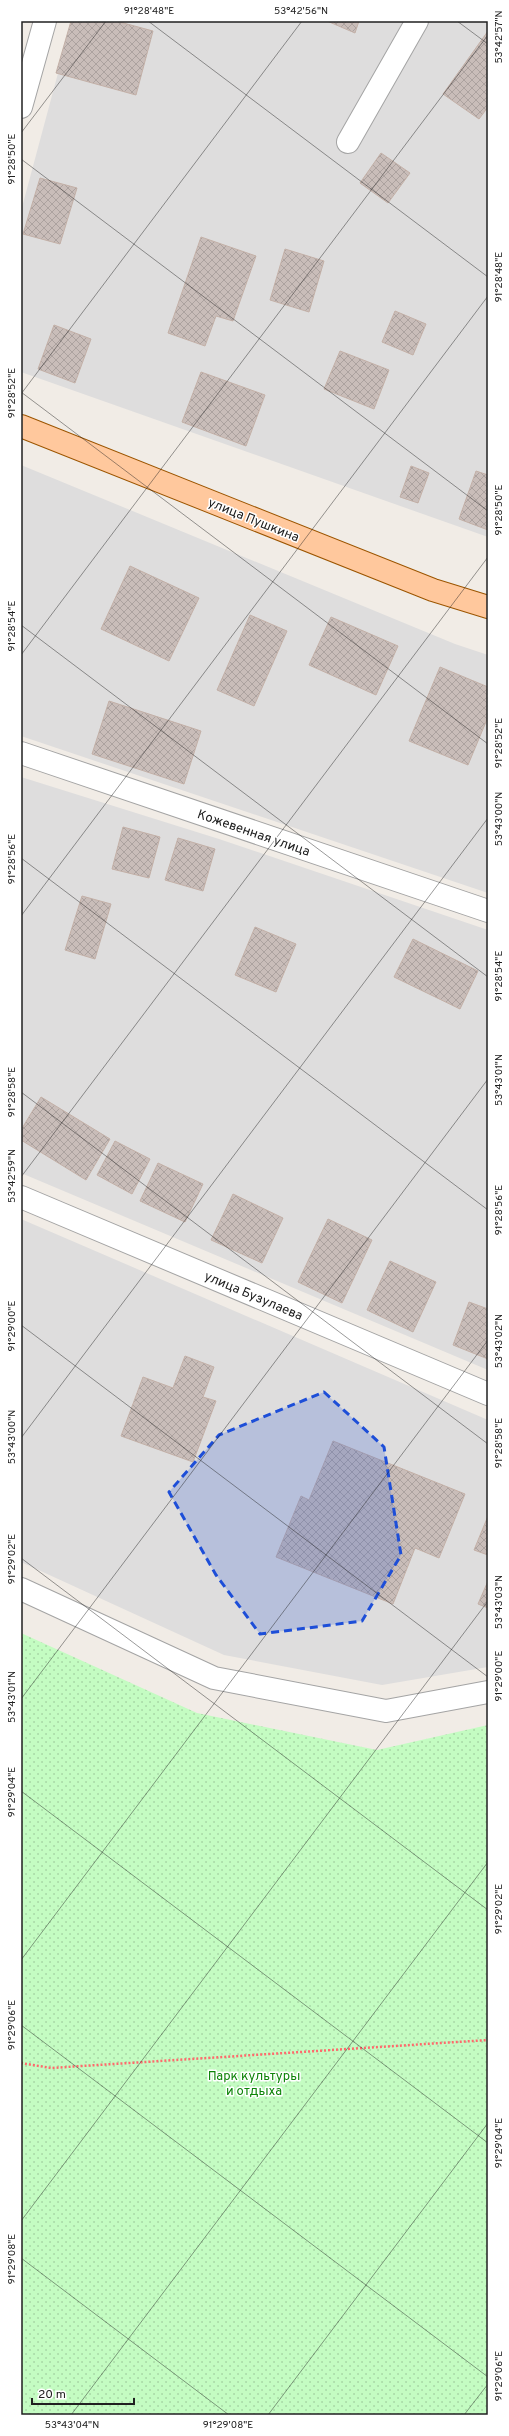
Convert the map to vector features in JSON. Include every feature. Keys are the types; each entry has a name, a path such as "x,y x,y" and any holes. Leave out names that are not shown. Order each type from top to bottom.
{"main road":[{"name":"улица Пушкина","path":"21,426 433,590 488,607"}],"street":[{"path":"21,107 45,21"},
{"path":"348,142 417,21"},
{"name":"Кожевенная улица","path":"21,753 488,911"},
{"name":"улица Бузулаева","path":"21,1197 488,1394"},
{"path":"21,1589 214,1678 386,1711 488,1692"}],"path":[{"path":"21,2063 51,2068 488,2040"}],"highlighted area":[{"path":"324,1392 384,1447 401,1555 362,1621 260,1634 216,1575 169,1492 219,1435"}],"shaded area":[{"path":"72,21 488,21 488,537 21,372 21,211"},
{"path":"21,465 455,644 488,655 488,893 21,736"},
{"path":"21,777 219,839 488,930 488,1370 21,1173"},
{"path":"21,1219 488,1420 488,1667 382,1685 224,1655 21,1562"}],"green space":[{"name":"Парк культуры и отдыха","path":"21,1633 197,1713 377,1750 488,1725 488,2415 21,2415"}],"building":[{"path":"71,21 116,21 153,31 136,95 56,73"},
{"path":"327,21 359,21 355,33"},
{"path":"488,31 488,107 479,119 443,94"},
{"path":"381,153 410,173 388,203 360,183"},
{"path":"40,178 77,188 60,244 23,234"},
{"path":"201,237 256,256 233,321 216,316 205,346 168,333"},
{"path":"285,249 324,261 309,312 270,300"},
{"path":"395,311 426,324 413,355 382,342"},
{"path":"54,325 91,339 75,383 38,369"},
{"path":"340,351 389,370 374,409 324,389"},
{"path":"201,372 265,395 246,446 182,422"},
{"path":"411,466 429,473 418,503 400,497"},
{"path":"476,471 488,475 488,530 459,519"},
{"path":"130,566 199,598 169,661 101,629"},
{"path":"250,615 287,631 254,706 217,690"},
{"path":"331,617 398,646 376,695 309,665"},
{"path":"440,667 488,687 488,717 468,765 409,741"},
{"path":"109,701 201,731 184,784 92,754"},
{"path":"123,827 160,837 149,878 112,869"},
{"path":"178,838 215,849 203,891 165,880"},
{"path":"82,896 111,904 95,959 65,950"},
{"path":"255,927 296,944 276,992 235,975"},
{"path":"413,939 478,971 460,1009 394,977"},
{"path":"41,1097 110,1139 86,1180 21,1140 21,1130"},
{"path":"115,1141 150,1159 132,1194 97,1175"},
{"path":"158,1163 203,1184 185,1222 140,1201"},
{"path":"233,1194 283,1218 262,1263 211,1240"},
{"path":"328,1219 372,1240 342,1303 298,1282"},
{"path":"390,1261 436,1282 413,1332 367,1310"},
{"path":"469,1302 488,1309 488,1359 453,1345"},
{"path":"185,1356 214,1367 203,1397 216,1401 193,1462 121,1436 143,1377 173,1388"},
{"path":"333,1441 465,1494 439,1558 415,1548 393,1604 276,1557 301,1496 309,1500"},
{"path":"488,1516 488,1555 474,1550"},
{"path":"488,1581 488,1608 478,1604"}]}
